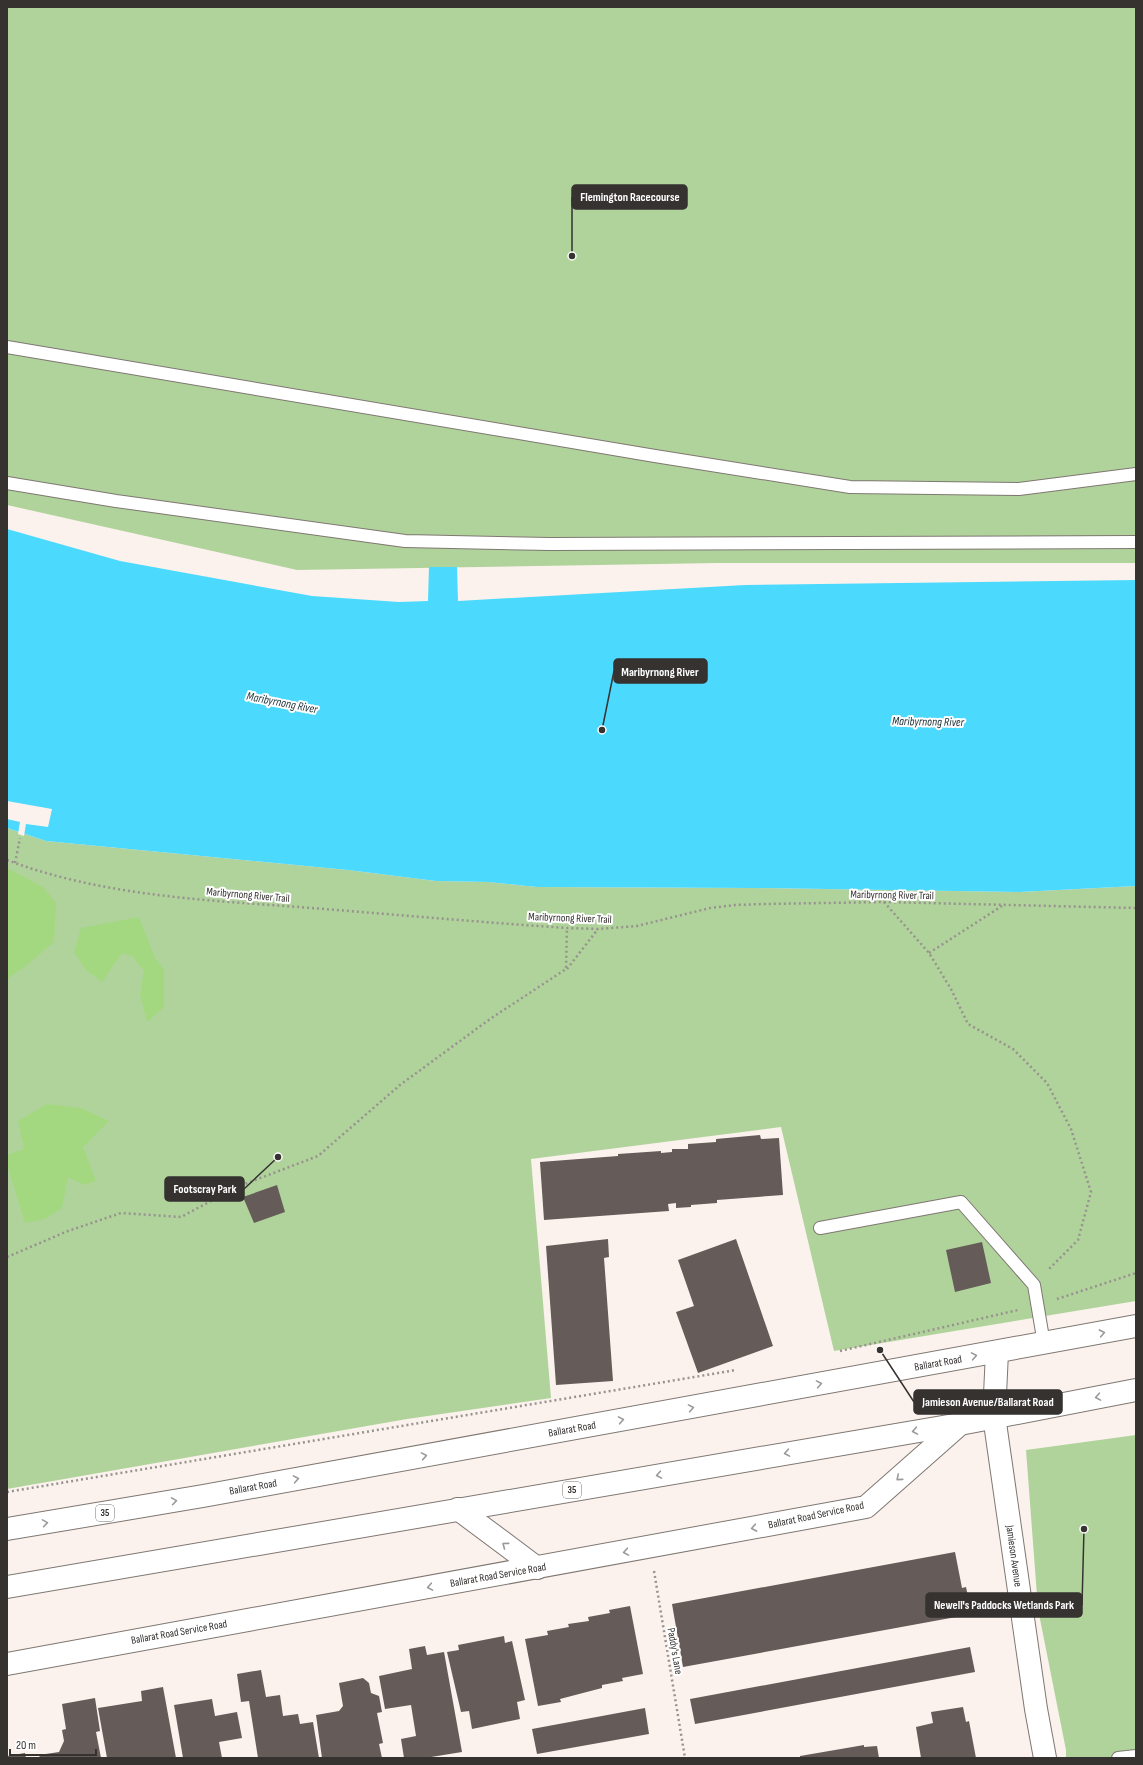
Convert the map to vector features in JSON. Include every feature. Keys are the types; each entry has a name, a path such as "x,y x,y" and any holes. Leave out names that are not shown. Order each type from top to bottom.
{"main road":[{"name":"Ballarat Road","path":"7,1529 203,1496 1044,1344 1136,1326"},
{"name":"Jamieson Avenue","path":"997,1352 994,1416 1036,1709 1045,1758"},
{"name":"35","path":"7,1587 960,1424 994,1416 1136,1390"},
{"name":"Ballarat Road Service Road","path":"7,1664 866,1507 960,1424"},
{"path":"458,1509 537,1568"}],"lane":[{"path":"7,347 655,456 850,487 1019,489 1136,474"},
{"path":"7,483 116,501 405,541 550,544 1136,542"},
{"path":"820,1228 962,1202 1034,1285 1044,1344"},
{"path":"1118,1758 1136,1756"}],"path":[{"path":"15,863 20,838"},
{"name":"Maribyrnong River Trail","path":"7,860 53,876 132,891 198,898 567,928 637,926 710,908 735,905 884,902 1136,908"},
{"path":"884,902 929,953 951,989 968,1024 1014,1049 1047,1083 1071,1129 1091,1192 1078,1240 1034,1285"},
{"path":"929,953 1002,906"},
{"path":"566,969 567,928"},
{"path":"7,1257 68,1231 121,1213 181,1217 236,1187 318,1156 400,1085 490,1019 566,969 598,928"},
{"path":"834,1353 1038,1305 1136,1273"},
{"path":"7,1492 742,1369"},
{"name":"Paddy's Lane","path":"650,1547 685,1758"}],"green space":[{"path":"7,7 1136,7 1136,563 718,563 297,570 7,505"},
{"path":"7,828 46,841 348,870 436,881 488,882 537,887 754,888 1020,892 1136,886 1136,1301 834,1351 781,1127 531,1159 551,1398 407,1419 7,1489"},
{"path":"7,868 43,887 56,903 54,942 26,966 7,979"},
{"path":"139,917 155,958 164,969 164,1007 147,1022 140,994 144,971 133,957 122,953 102,982 86,970 74,952 81,928"},
{"path":"47,1104 81,1108 109,1121 83,1147 96,1181 84,1185 68,1177 62,1208 45,1219 25,1223 7,1165 7,1155 24,1149 18,1121"},
{"path":"1136,1435 1136,1758 1066,1758 1066,1750 1038,1609 1026,1450"}],"water":[{"path":"7,529 120,561 312,596 399,602 428,601 429,567 457,567 458,601 745,585 1136,580 1136,886 1020,892 754,888 537,887 488,882 436,881 348,870 46,841 7,828"}],"pier":[{"path":"7,801 52,809 48,827 26,824 24,836 18,834 20,822 7,819"}],"building":[{"path":"760,1135 761,1139 779,1138 783,1195 717,1200 717,1203 691,1205 691,1207 676,1208 676,1203 668,1204 669,1211 544,1220 540,1162 618,1156 618,1154 661,1151 661,1153 672,1152 672,1149 688,1149 688,1144 716,1142 716,1139"},
{"path":"277,1185 285,1212 254,1223 243,1197"},
{"path":"608,1239 609,1257 604,1258 613,1381 556,1385 546,1246"},
{"path":"736,1239 773,1346 698,1373 676,1312 694,1306 678,1260"},
{"path":"982,1242 991,1283 955,1292 946,1250"},
{"path":"955,1552 962,1588 966,1587 969,1601 965,1602 967,1615 683,1667 672,1604"},
{"path":"630,1606 643,1674 622,1678 623,1681 602,1685 602,1688 560,1699 561,1702 538,1706 525,1639 548,1635 547,1631 569,1627 568,1624 589,1621 588,1617 610,1613 609,1610"},
{"path":"504,1636 505,1643 512,1641 525,1700 517,1702 520,1719 472,1729 469,1711 461,1712 447,1652 459,1650 458,1645"},
{"path":"425,1646 427,1655 444,1652 462,1752 425,1758 404,1758 401,1739 416,1736 411,1705 385,1709 379,1676 412,1669 409,1649"},
{"path":"970,1647 975,1672 695,1724 690,1699"},
{"path":"261,1670 266,1697 280,1695 283,1716 298,1714 300,1724 313,1722 319,1758 258,1758 249,1701 241,1702 237,1674"},
{"path":"363,1678 369,1683 371,1693 379,1696 382,1712 377,1713 383,1743 379,1744 382,1758 322,1758 316,1715 339,1711 343,1706 339,1683"},
{"path":"163,1687 176,1758 107,1758 98,1708 142,1701 141,1691"},
{"path":"95,1698 100,1731 96,1732 101,1758 40,1758 39,1755 59,1752 64,1741 62,1730 66,1729 62,1704"},
{"path":"212,1699 215,1716 237,1712 242,1738 219,1742 222,1758 183,1758 174,1705"},
{"path":"963,1707 966,1722 969,1721 976,1758 921,1758 916,1727 933,1723 931,1712"},
{"path":"645,1708 649,1734 537,1754 532,1729"},
{"path":"864,1745 864,1747 877,1746 879,1758 800,1758 800,1756"},
{"path":"25,1753 26,1758 7,1758 7,1756"}],"place":[{"name":"Flemington Racecourse","path":"572,256"},
{"name":"Maribyrnong River","path":"602,730"},
{"name":"Footscray Park","path":"278,1157"},
{"name":"Jamieson Avenue/Ballarat Road","path":"880,1350"},
{"name":"Newell's Paddocks Wetlands Park","path":"1084,1529"}]}
